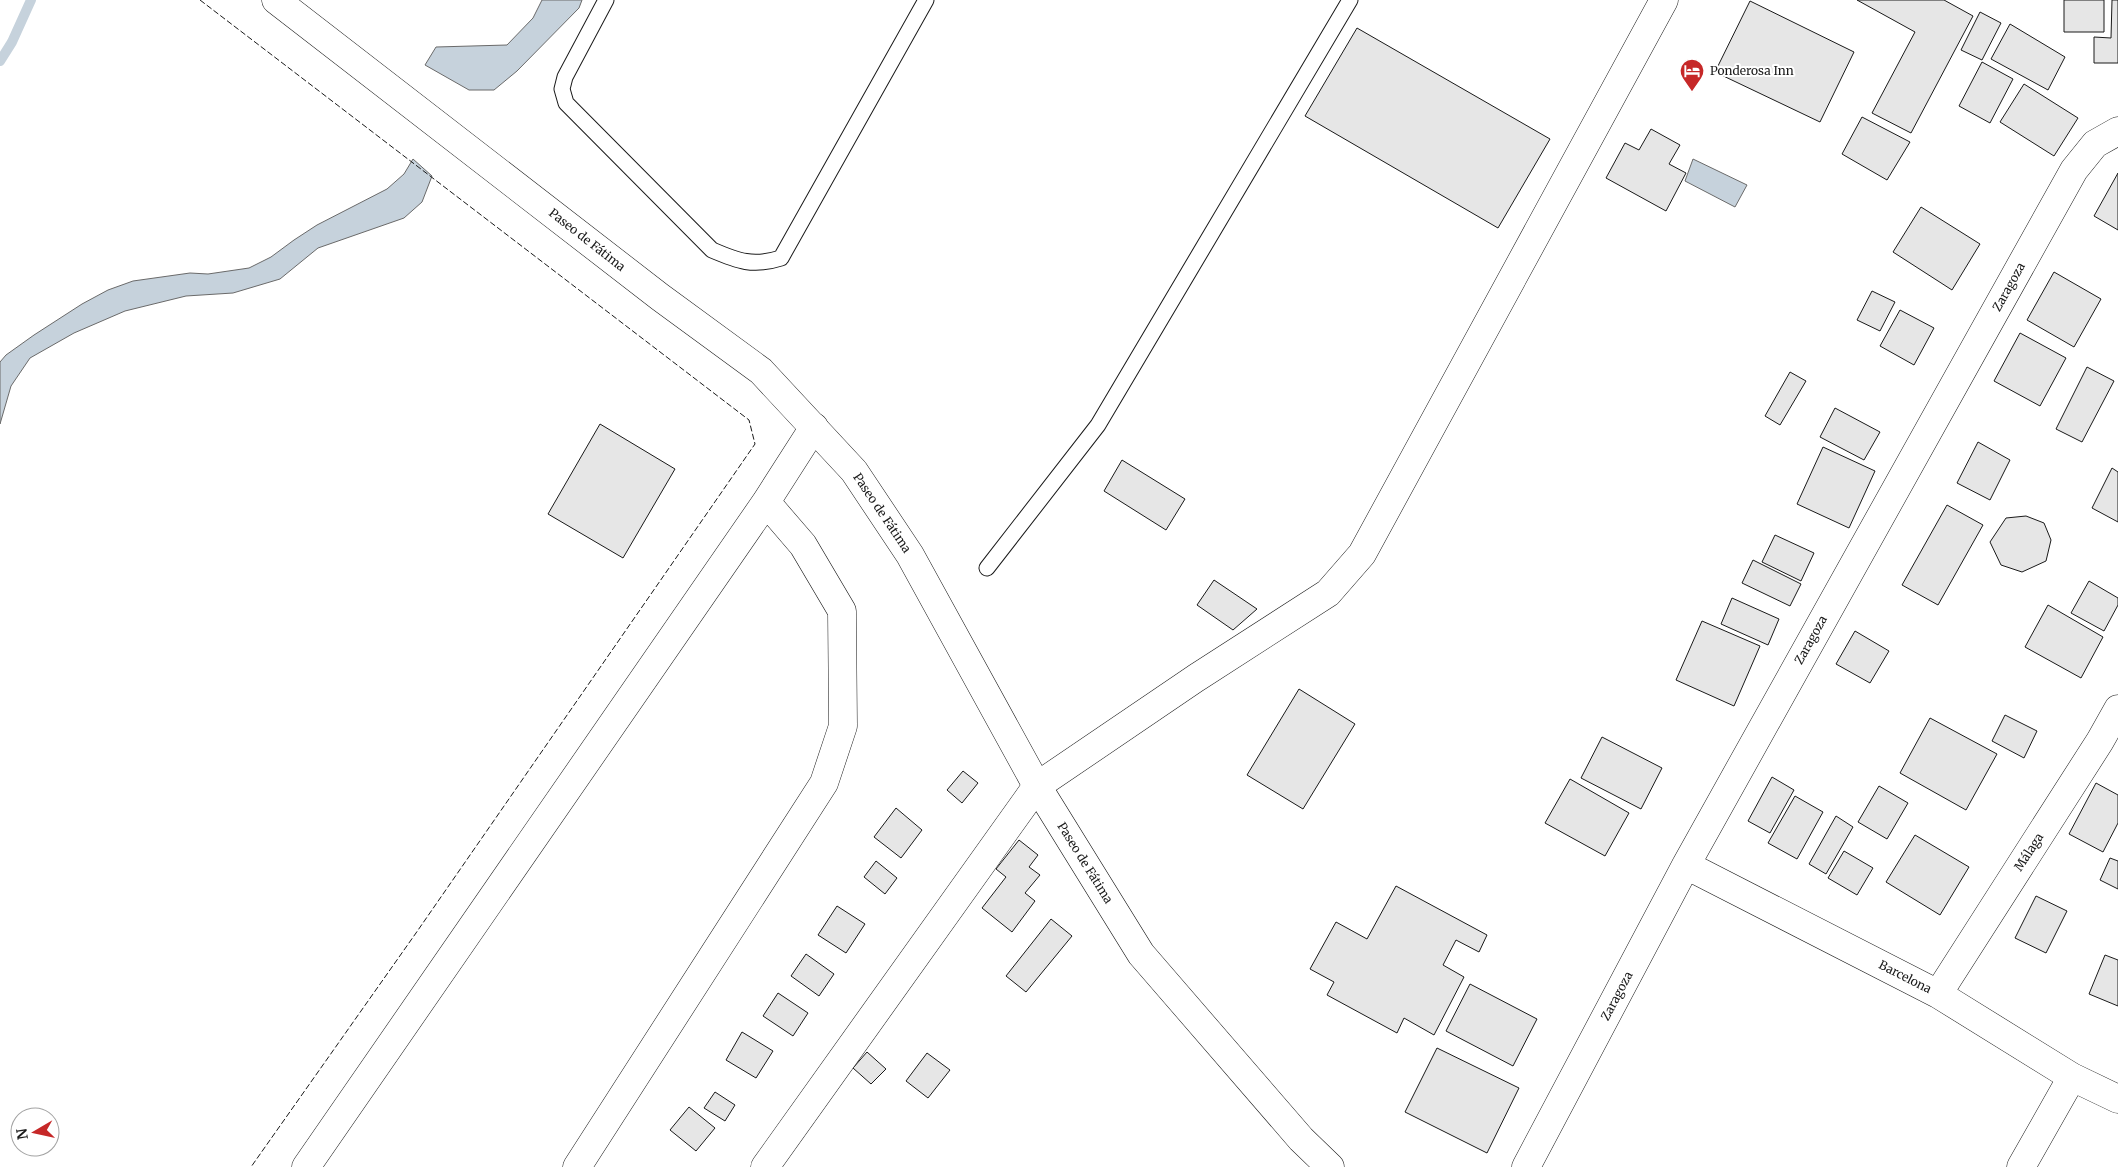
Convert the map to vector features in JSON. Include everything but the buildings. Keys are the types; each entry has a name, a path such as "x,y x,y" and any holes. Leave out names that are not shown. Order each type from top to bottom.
{"street":[{"name":"Paseo de Fátima","path":"276,0 652,290 761,371 854,470 910,556 1037,786 1141,954 1301,1139 1330,1167"},
{"path":"765,1167 1037,786 1196,678 1328,593 1362,554 1664,0"},
{"name":"Zaragoza","path":"1526,1167 1686,865 2074,170 2095,144 2118,131"},
{"path":"306,1167 766,502 814,428"},
{"path":"577,1167 824,783 843,726 842,611 803,545 766,502"},
{"name":"Málaga","path":"1938,994 2109,746 2118,709"},
{"name":"Barcelona","path":"1686,865 1938,994 2072,1077 2118,1098"},
{"path":"2021,1167 2072,1077"}],"lane":[{"path":"606,0 565,77 562,89 566,103 712,250 737,260 764,263 781,258 926,0"},
{"path":"986,568 1098,425 1350,0"}],"shaded area":[{"path":"542,0 582,0 579,8 517,71 494,90 469,90 425,65 436,47 507,45 533,18"},
{"path":"413,159 432,176 422,202 404,218 318,248 280,279 233,293 186,296 125,311 74,333 30,358 11,386 0,424 0,362 6,355 34,335 82,304 108,290 133,281 190,273 208,274 249,268 271,257 317,225 387,189 404,174"},
{"path":"1693,159 1747,185 1735,207 1685,181"}],"waterway":[{"path":"0,61 12,42 31,0"}],"fence":[{"path":"200,0 749,420 755,444 416,933 251,1167"}],"place":[{"name":"Ponderosa Inn","path":"1692,92"}]}
